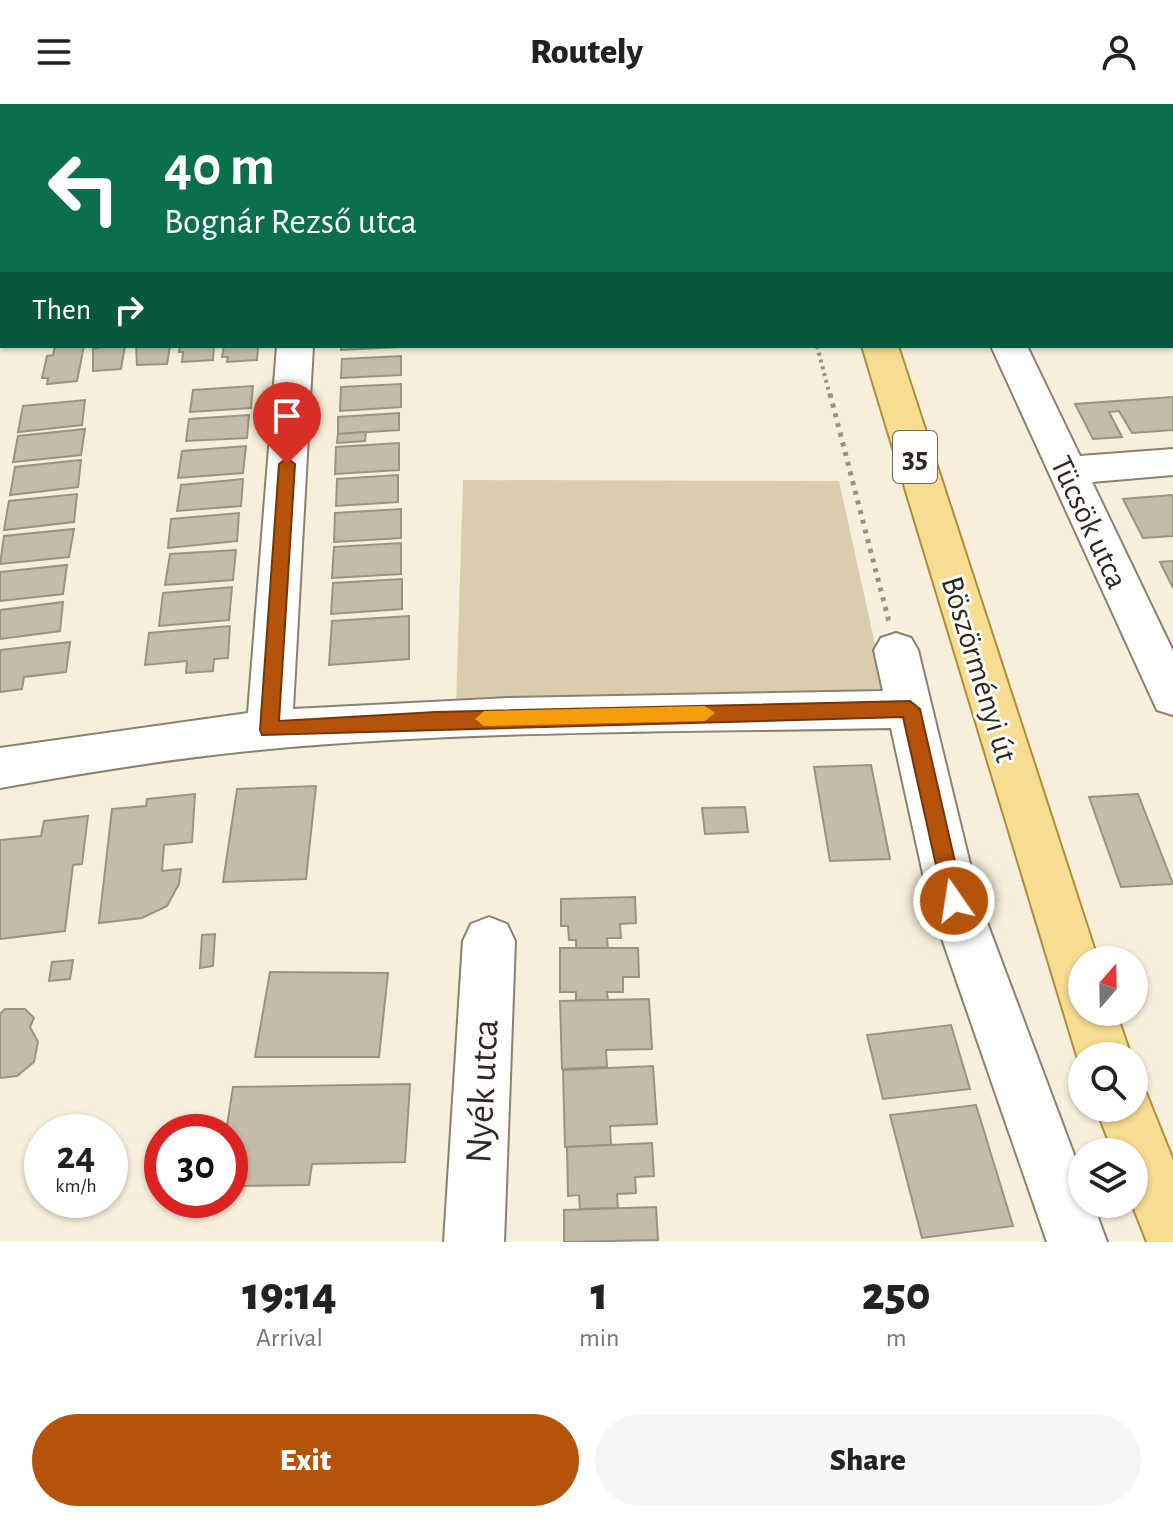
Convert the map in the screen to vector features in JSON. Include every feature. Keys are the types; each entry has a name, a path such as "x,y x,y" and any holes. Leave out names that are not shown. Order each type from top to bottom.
{"main road":[{"name":"Böszörményi út","path":"881,348 1068,946"},
{"path":"1129,1122 1173,1234"}],"street":[{"path":"269,730 295,348"},
{"name":"Tücsök utca","path":"1010,348 1173,697"},
{"path":"1065,471 1173,462"},
{"path":"896,650 954,901 1077,1242"},
{"path":"0,768 96,751 269,730 436,720 910,709"},
{"name":"Nyék utca","path":"474,1242 489,941"}],"path":[{"path":"818,348 896,650"}],"shaded area":[{"path":"463,480 839,481 886,694 456,706"}],"building":[{"path":"55,348 84,348 77,381 47,384 48,378 42,378 47,356 53,355"},
{"path":"125,348 121,369 93,371 93,349"},
{"path":"136,348 170,348 167,364 137,365"},
{"path":"180,348 214,348 213,360 182,362 183,352 179,352"},
{"path":"224,348 258,348 257,360 227,362 228,357 222,357"},
{"path":"401,356 401,375 341,378 342,359"},
{"path":"401,384 401,407 340,411 341,387"},
{"path":"253,386 251,408 190,412 193,390"},
{"path":"1173,397 1173,430 1132,433 1119,411 1109,412 1122,437 1093,439 1075,404"},
{"path":"85,400 82,425 18,432 23,406"},
{"path":"399,413 399,430 338,434 338,417"},
{"path":"249,415 247,438 186,441 189,419"},
{"path":"85,429 81,455 13,462 18,436"},
{"path":"366,432 365,441 337,443 338,434"},
{"path":"399,443 399,470 335,474 336,447"},
{"path":"246,446 243,473 178,478 182,451"},
{"path":"81,460 78,487 10,495 15,467"},
{"path":"398,475 398,502 336,506 337,479"},
{"path":"243,479 241,506 177,511 181,485"},
{"path":"77,494 74,522 4,530 9,501"},
{"path":"1173,495 1173,536 1143,538 1123,499"},
{"path":"401,509 401,538 334,542 335,513"},
{"path":"239,513 237,541 168,548 171,519"},
{"path":"74,529 69,557 0,564 4,536"},
{"path":"401,543 401,574 332,578 334,547"},
{"path":"236,550 233,580 165,585 170,554"},
{"path":"1173,561 1173,588 1160,562"},
{"path":"67,565 63,594 0,601 0,572"},
{"path":"402,579 402,609 331,614 333,583"},
{"path":"232,587 229,620 159,626 163,593"},
{"path":"63,602 60,631 0,639 0,610"},
{"path":"409,616 409,659 329,665 332,621"},
{"path":"230,626 228,658 214,659 213,671 186,673 187,661 145,665 149,633"},
{"path":"70,642 66,672 24,677 22,689 0,692 0,650"},
{"path":"871,765 890,859 830,861 814,767"},
{"path":"316,786 306,879 223,882 237,789"},
{"path":"195,794 192,842 164,845 162,871 181,869 179,884 167,906 142,918 99,923 112,809 146,806 147,799"},
{"path":"1138,794 1173,884 1121,887 1089,797"},
{"path":"745,807 748,832 705,834 702,808"},
{"path":"88,816 82,864 73,865 65,931 0,939 0,840 41,836 44,821"},
{"path":"635,897 636,923 620,924 621,938 607,938 608,948 576,948 576,940 569,940 568,926 561,926 561,899"},
{"path":"215,934 213,966 200,968 202,935"},
{"path":"560,948 638,948 639,977 623,977 623,992 607,992 608,1000 576,1000 576,992 560,992"},
{"path":"73,960 70,979 49,981 52,962"},
{"path":"270,972 388,973 379,1057 255,1057"},
{"path":"649,999 652,1049 606,1050 607,1067 562,1069 560,1001"},
{"path":"5,1009 25,1009 34,1018 30,1027 38,1042 34,1062 17,1076 0,1078 0,1014"},
{"path":"951,1025 970,1089 883,1099 867,1035"},
{"path":"653,1066 657,1124 610,1126 611,1145 565,1147 563,1070"},
{"path":"410,1084 405,1162 312,1164 309,1185 248,1186 248,1114 229,1114 233,1087"},
{"path":"976,1105 1013,1226 922,1238 890,1115"},
{"path":"652,1143 654,1176 635,1177 636,1193 617,1194 618,1208 580,1209 579,1195 568,1196 567,1147"},
{"path":"656,1207 658,1240 564,1242 564,1210"}],"slow traffic":[{"path":"484,719 705,713"}],"route":[{"path":"287,464 269,730 436,720 910,709 954,901"}]}
